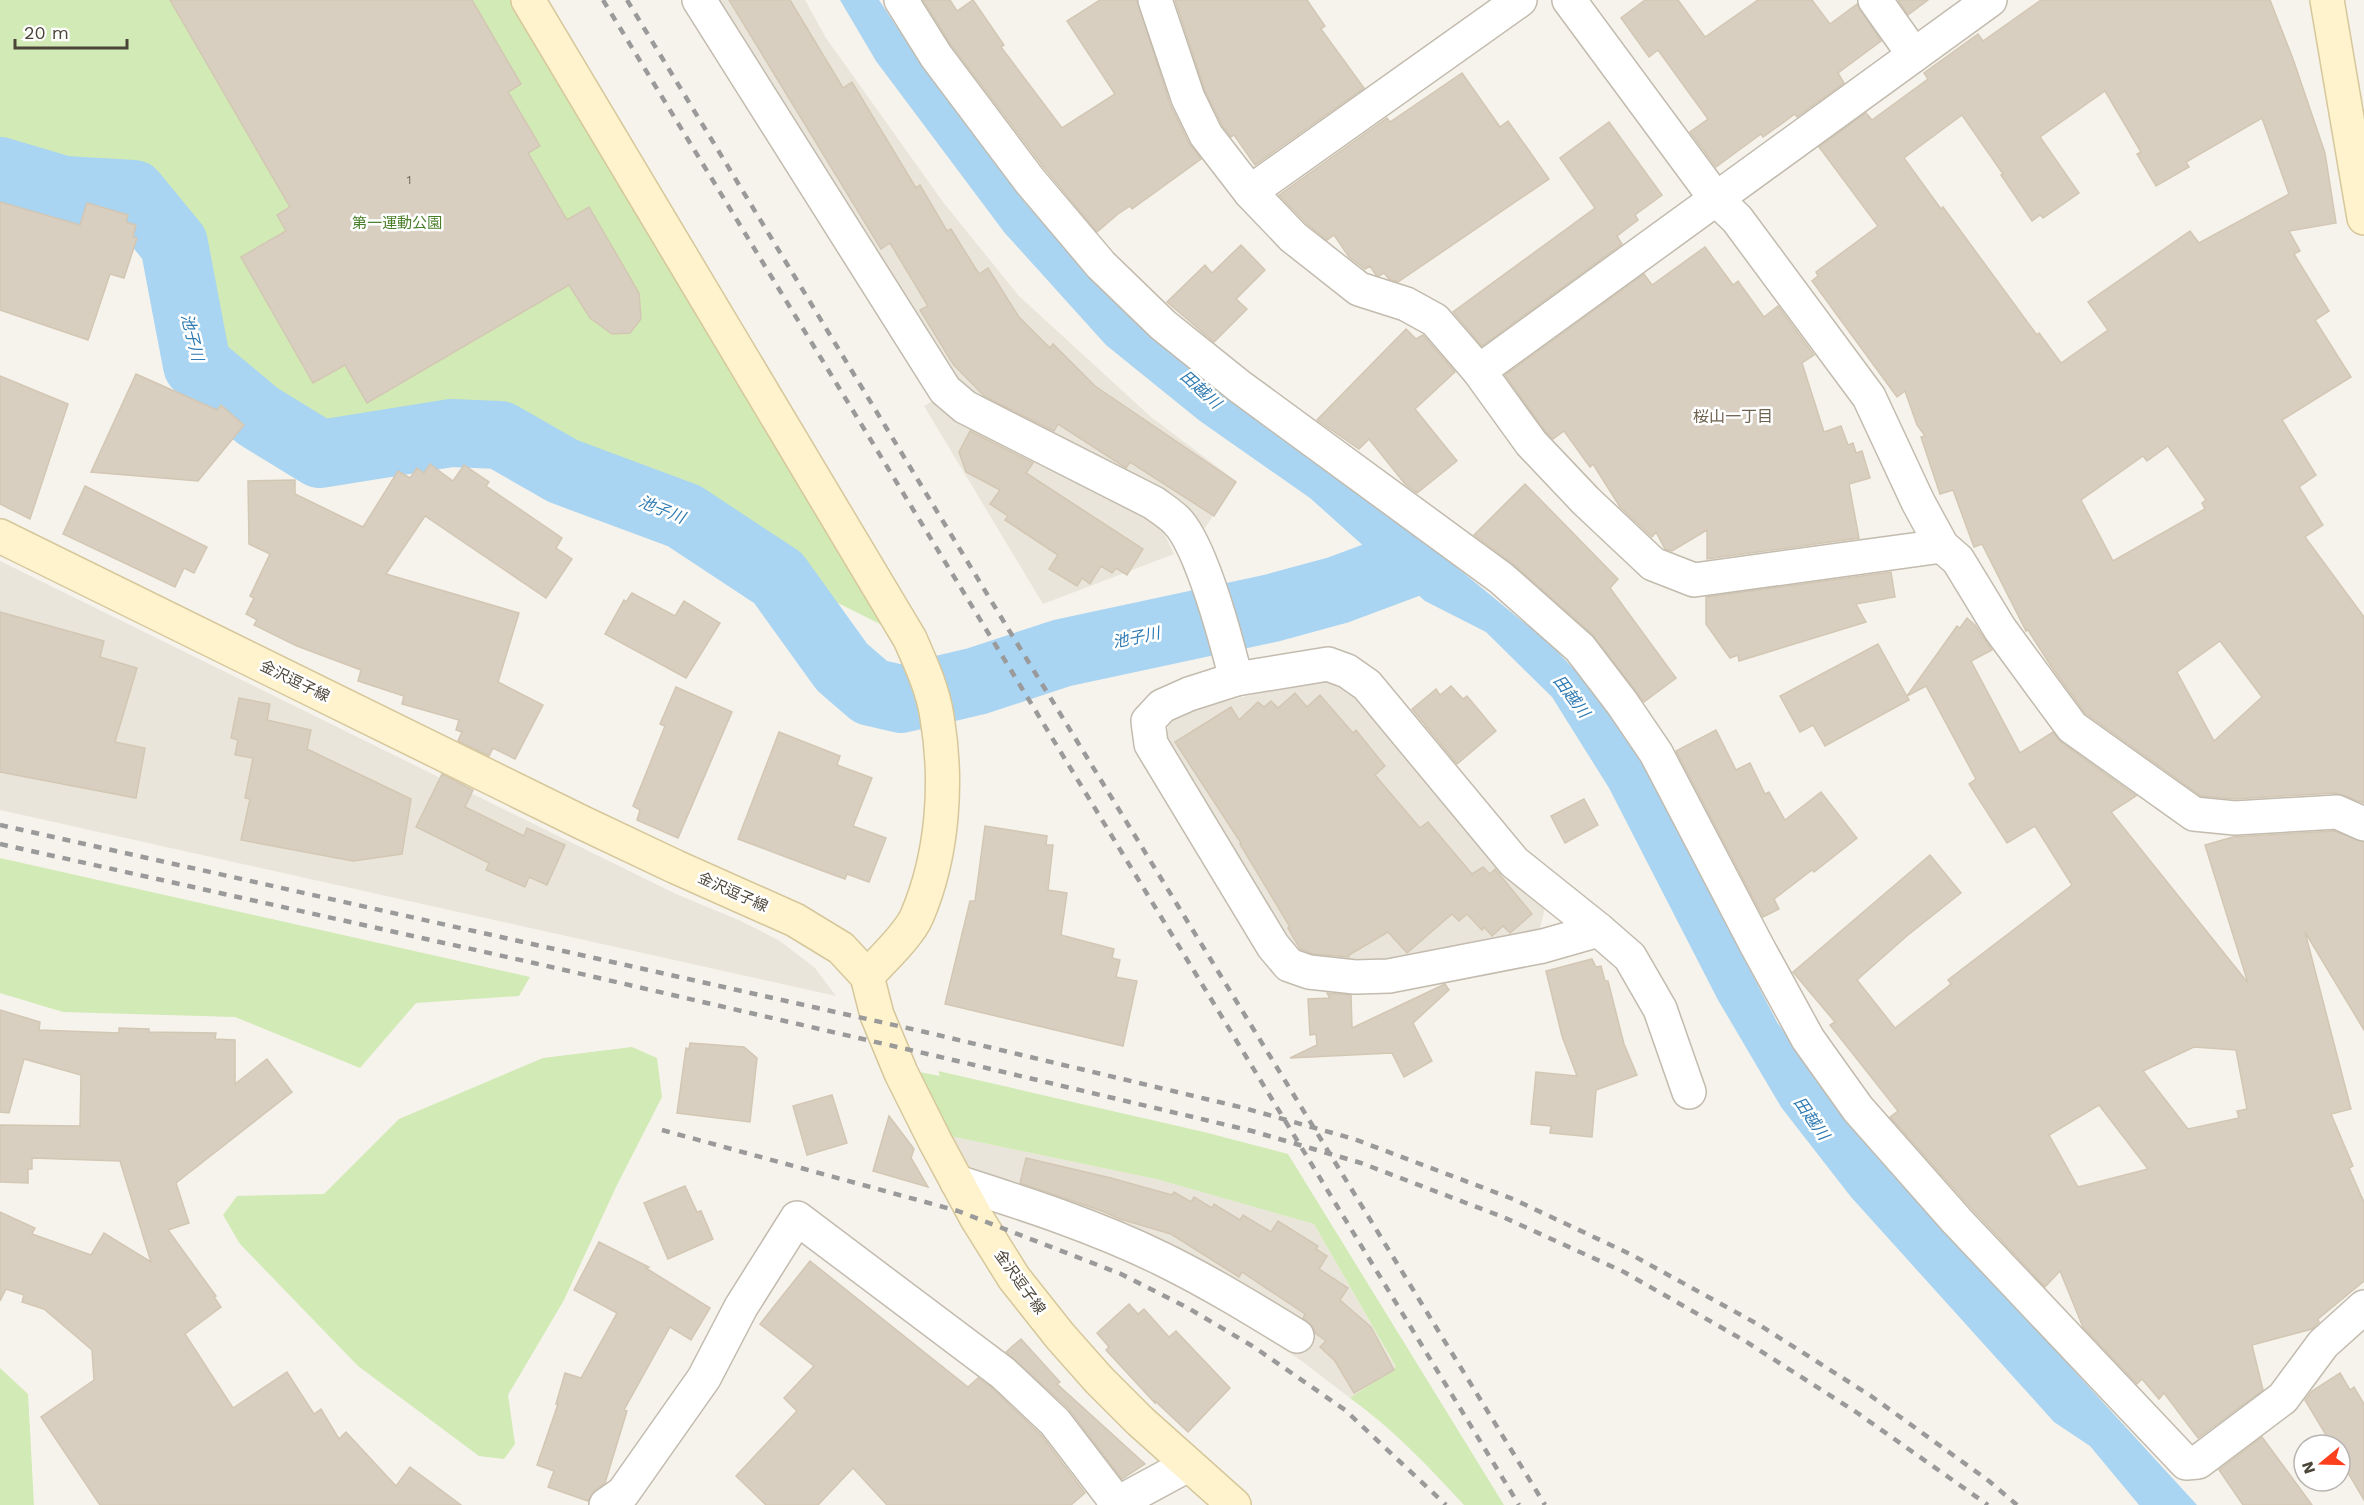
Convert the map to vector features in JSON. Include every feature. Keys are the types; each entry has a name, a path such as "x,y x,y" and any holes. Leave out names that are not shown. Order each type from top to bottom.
{"main road":[{"path":"528,0 910,639 931,691 940,742 942,810 932,867 916,918 892,950 867,976"},
{"path":"2327,0 2357,131 2364,218"},
{"name":"金沢逗子線","path":"0,536 581,822 795,920 841,948 867,976 877,1015 901,1073 976,1217 1014,1278 1099,1380 1188,1465 1234,1505"}],"street":[{"path":"699,0 945,390 965,407 1154,503 1178,521 1195,551 1228,647 1236,679"},
{"path":"901,0 936,56 1030,181 1101,265 1163,325 1239,386 1501,578 1580,648 1656,753 1808,1039 1858,1109 1957,1221 2186,1463 2198,1462 2283,1398 2323,1344 2364,1307"},
{"path":"1155,0 1188,98 1206,135 1250,192 1293,237 1359,289 1406,304 1435,320 1479,371 1530,443 1586,501 1653,564 1694,580 1942,546"},
{"path":"1250,192 1520,0"},
{"path":"1569,0 1716,199 1737,219 1869,397 1918,502 1942,546 1958,560 2000,629 2072,726 2194,814 2235,818 2337,812 2364,824"},
{"path":"1875,0 1914,55"},
{"path":"1479,371 1990,0"},
{"path":"1599,930 1543,946 1389,976 1343,976 1309,972 1289,965 1273,946 1150,744 1149,721 1162,706 1189,694 1236,679 1328,664 1347,671 1367,685 1514,862 1599,930 1630,957 1660,1009 1689,1092"},
{"path":"957,1182 1058,1216 1162,1259 1297,1336"},
{"path":"606,1505 623,1493 704,1378 741,1307 797,1218 1003,1373 1055,1422 1115,1504 1188,1465"}],"shaded area":[{"path":"715,0 805,0 826,38 943,202 1019,296 1151,417 1236,481 1203,531 1177,504 1144,478 974,399 954,383"},
{"path":"934,400 1141,512 1163,531 1174,554 1043,604 924,406"},
{"path":"0,561 676,894 741,921 780,941 815,968 836,996 0,810"},
{"path":"1316,679 1336,680 1357,694 1503,873 1545,908 1539,933 1363,963 1310,958 1290,948 1165,740 1170,720 1190,710"},
{"path":"950,1136 1156,1179 1314,1224 1396,1368 1350,1398 1303,1362 1231,1313 1155,1274 1067,1235 991,1209"}],"green space":[{"name":"第一運動公園","path":"0,0 537,0 910,639 500,435 320,454 197,365 174,245 133,194 0,160"},
{"path":"0,858 530,977 519,996 416,1003 360,1068 235,1017 63,1012 0,993"},
{"path":"632,1047 657,1058 662,1097 616,1187 564,1300 508,1395 515,1444 504,1459 479,1456 358,1366 240,1244 223,1215 237,1196 324,1194 399,1119 543,1058"},
{"path":"914,1071 940,1076 938,1071 1204,1132 1288,1154 1504,1505 1464,1505 1424,1462 1350,1398 1396,1367 1314,1224 1156,1179 950,1136"},
{"path":"0,1368 28,1394 34,1505 0,1505"}],"water":[{"name":"田越川","path":"840,0 879,0 926,71 1026,204 1119,303 1443,556 1550,644 1592,688 1637,752 1777,1022 1818,1083 1874,1152 2197,1505 2139,1505 2090,1446 2054,1422 1851,1197 1781,1107 1718,1000 1609,788 1552,697 1486,632 1425,601 1310,498 1200,421 1106,345 1004,232 876,61"}],"building":[{"path":"170,0 472,0 521,84 508,92 540,146 528,153 567,220 589,207 639,293 641,319 630,333 612,334 590,318 569,285 367,403 345,365 313,383 241,257 286,231 277,215 290,207"},
{"path":"729,0 790,0 843,88 852,82 916,188 920,185 947,231 951,229 979,274 988,268 1019,317 1050,348 1053,344 1095,386 1236,482 1214,516 1130,462 1126,468 1058,424 1054,431 984,396 953,364 920,310 928,306 890,243 881,249"},
{"path":"923,0 950,0 957,11 973,0 1004,45 1001,47 1062,128 1115,94 1067,21 1100,0 1137,0 1170,104 1189,143 1201,159 1132,209 1130,206 1118,214 1097,232 1045,169 951,45"},
{"path":"1175,0 1307,0 1325,26 1321,29 1364,88 1255,165 1234,135 1231,137 1222,125 1205,91"},
{"path":"1645,0 1678,0 1705,37 1758,0 1812,0 1830,24 1857,4 1881,41 1838,73 1844,83 1797,117 1795,114 1763,137 1761,134 1716,167 1690,132 1708,119 1658,50 1649,57 1621,18"},
{"path":"1898,0 1928,0 1908,15"},
{"path":"2041,0 2270,0 2325,153 2336,223 2289,231 2300,251 2294,254 2329,311 2315,320 2351,377 2282,420 2316,475 2299,487 2323,525 2305,537 2364,617 2364,803 2336,793 2235,799 2201,796 2085,713 2028,630 2026,631 1982,544 1974,547 1953,490 1940,494 1921,437 1925,436 1917,425 1905,391 1897,397 1812,281 1818,276 1816,272 1878,226 1819,147 1866,113 1872,120 1928,79 1924,73 1978,34 1983,41","holes":["2105,91 2141,152 2137,154 2156,186 2189,167 2186,162 2262,118 2289,194 2199,243 2190,231 2088,302 2108,330 2061,363 2039,333 2037,335 1904,158 1962,115 2032,221 2040,215 2043,218 2079,193 2040,137","2168,446 2206,500 2202,503 2205,509 2113,561 2081,500 2143,456 2147,461","2220,641 2262,697 2214,741 2177,672"]},
{"path":"1462,73 1500,127 1508,121 1549,179 1398,282 1389,279 1384,273 1376,275 1370,266 1365,269 1349,257 1334,235 1327,240 1306,223 1279,195 1387,118 1390,122"},
{"path":"1609,122 1662,195 1635,215 1638,220 1617,236 1622,244 1482,346 1453,312 1595,208 1560,158"},
{"path":"0,202 80,225 87,203 128,215 126,222 136,225 133,237 137,238 124,278 110,274 88,340 0,310"},
{"path":"1241,245 1265,270 1236,299 1247,309 1214,342 1167,302 1205,265 1212,273"},
{"path":"1705,247 1733,285 1738,281 1764,317 1778,306 1814,355 1802,363 1824,432 1841,426 1848,445 1853,443 1856,453 1862,451 1870,478 1849,484 1859,538 1707,559 1707,530 1672,551 1665,549 1656,532 1652,537 1620,507 1593,464 1590,467 1564,431 1553,439 1545,431 1505,375 1644,274 1652,285"},
{"path":"1406,329 1416,339 1423,335 1455,372 1415,409 1457,461 1417,493 1405,484 1369,439 1359,449 1317,420"},
{"path":"136,374 217,410 221,405 244,425 198,481 91,472"},
{"path":"0,376 68,404 30,519 0,504"},
{"path":"970,431 1033,463 1026,473 1143,549 1127,575 1116,568 1112,573 1101,566 1090,584 1082,578 1077,586 1049,569 1058,555 1005,520 1008,516 990,504 1000,490 966,472 959,452"},
{"path":"430,464 453,481 464,465 489,482 486,486 562,538 556,548 572,559 546,598 425,516 386,574 519,613 498,682 543,705 515,759 493,748 489,756 458,741 462,732 456,730 459,720 402,704 404,696 358,681 361,670 297,646 254,625 257,620 246,614 254,598 250,596 270,554 249,544 248,481 295,480 295,494 363,527 398,471 410,478 417,468 424,473"},
{"path":"1525,484 1618,579 1610,588 1676,678 1644,702 1592,634 1513,564 1474,535"},
{"path":"85,486 207,547 194,573 184,568 175,587 63,534"},
{"path":"1891,572 1895,597 1856,604 1866,622 1739,661 1738,655 1730,658 1706,624 1706,597"},
{"path":"632,593 675,616 684,601 720,623 686,678 605,634 624,600 626,602"},
{"path":"0,612 104,641 100,657 137,668 115,742 145,748 136,798 0,772"},
{"path":"1967,618 1975,625 1992,650 1971,661 2020,753 2053,732 2061,742 2136,796 2111,812 2248,983 2205,845 2233,837 2334,831 2364,842 2364,1030 2305,932 2351,1109 2331,1114 2353,1166 2349,1168 2364,1202 2364,1281 2318,1319 2319,1322 2312,1329 2252,1345 2263,1390 2198,1438 2164,1393 2159,1399 2142,1379 2137,1384 2083,1327 2060,1271 2045,1287 1890,1117 1898,1111 1830,1025 1835,1022 1793,972 1930,855 1961,893 1857,980 1895,1028 1951,984 1948,980 2072,885 2035,826 2007,843 1969,784 1976,779 1926,686 1907,696 1957,626 1960,628","holes":["2194,1047 2236,1050 2247,1109 2237,1111 2239,1118 2188,1129 2143,1071","2099,1105 2148,1169 2078,1187 2049,1135"]},
{"path":"1878,644 1909,700 1825,746 1813,725 1800,732 1780,696"},
{"path":"1451,686 1463,699 1467,696 1496,731 1457,764 1412,709 1436,689 1440,695"},
{"path":"676,687 732,712 678,838 637,820 640,810 633,806 665,726 660,724"},
{"path":"1295,693 1307,707 1320,695 1353,733 1356,730 1385,766 1375,775 1420,828 1428,822 1472,874 1483,867 1490,874 1495,869 1532,914 1510,933 1503,926 1492,936 1484,927 1482,930 1467,914 1459,921 1452,914 1407,953 1388,932 1349,957 1313,954 1300,949 1288,928 1290,927 1241,843 1175,742 1231,707 1239,720 1258,702 1264,707 1271,701 1278,708"},
{"path":"239,698 270,704 267,720 311,730 307,749 411,799 402,854 353,861 241,840 250,799 245,798 253,758 235,755 238,740 231,738"},
{"path":"1716,730 1736,770 1750,763 1765,794 1769,792 1785,820 1821,792 1857,838 1814,872 1812,870 1774,899 1779,909 1763,917 1676,751"},
{"path":"779,732 840,756 837,765 872,778 853,826 886,838 869,882 847,874 845,879 738,839"},
{"path":"442,774 473,790 465,807 524,836 527,828 565,845 547,885 529,877 525,887 486,870 489,863 416,827"},
{"path":"1584,799 1598,825 1565,843 1551,816"},
{"path":"985,826 1047,836 1046,845 1053,845 1048,890 1067,893 1061,935 1114,949 1112,958 1120,960 1116,977 1137,981 1123,1046 945,1004 970,901 975,901"},
{"path":"1592,959 1596,967 1601,966 1605,981 1608,981 1624,1044 1637,1075 1596,1090 1592,1137 1550,1133 1551,1126 1531,1124 1536,1072 1577,1076 1562,1036 1546,971"},
{"path":"1445,984 1449,990 1413,1023 1432,1061 1404,1077 1392,1053 1290,1058 1317,1045 1316,1034 1310,1035 1308,999 1330,998 1327,993 1351,995 1352,1028"},
{"path":"0,1010 40,1022 39,1030 119,1033 119,1028 149,1029 149,1032 216,1033 215,1039 235,1040 235,1084 267,1059 292,1092 176,1183 189,1223 168,1230 216,1296 214,1297 221,1307 185,1334 233,1408 287,1372 314,1414 321,1409 339,1439 346,1432 396,1486 410,1467 461,1505 100,1505 41,1417 94,1380 92,1350 44,1309 22,1302 24,1295 6,1289 0,1301 0,1212 35,1228 32,1234 91,1255 104,1233 151,1262 120,1161 32,1158 32,1169 28,1169 28,1183 0,1182 0,1125 80,1126 81,1075 24,1059 9,1113 0,1112"},
{"path":"690,1043 744,1047 757,1058 750,1122 677,1113 686,1048 689,1049"},
{"path":"832,1095 847,1143 807,1155 793,1106"},
{"path":"889,1116 914,1149 911,1158 928,1187 873,1171"},
{"path":"1026,1158 1172,1195 1174,1192 1191,1202 1194,1197 1212,1208 1214,1204 1240,1220 1243,1215 1271,1232 1278,1221 1318,1246 1316,1249 1327,1256 1319,1269 1348,1288 1340,1300 1371,1327 1394,1370 1354,1393 1335,1361 1320,1347 1326,1341 1315,1333 1313,1327 1303,1318 1305,1314 1242,1272 1239,1277 1171,1234 1120,1219 1020,1183"},
{"path":"685,1186 697,1212 701,1211 713,1239 668,1259 644,1203"},
{"path":"599,1242 649,1267 646,1268 710,1308 691,1340 670,1327 624,1410 627,1411 605,1483 595,1490 588,1501 548,1487 554,1471 537,1465 558,1404 556,1404 565,1373 581,1378 617,1313 574,1290"},
{"path":"810,1261 968,1387 978,1378 991,1387 1041,1435 1085,1493 1071,1505 887,1505 853,1468 818,1505 766,1505 736,1476 797,1411 784,1398 814,1366 760,1324"},
{"path":"1129,1304 1138,1314 1144,1309 1169,1337 1176,1331 1230,1388 1188,1432 1155,1401 1155,1403 1106,1350 1109,1347 1097,1333"},
{"path":"1021,1339 1060,1382 1057,1384 1145,1464 1122,1479 1068,1408 1006,1352"},
{"path":"2340,1373 2350,1390 2354,1387 2364,1404 2364,1500 2352,1480 2352,1433 2325,1433 2305,1400 2312,1391"},
{"path":"2262,1437 2292,1478 2292,1493 2303,1493 2312,1505 2243,1505 2219,1470"}],"waterway":[{"name":"池子川","path":"0,171 64,190 133,194 174,244 197,365 258,416 320,454 451,433 500,435 563,471 684,516 778,578 842,667 871,692 901,699 977,681 1062,653 1272,608 1338,590 1405,565"}],"railway":[{"path":"603,0 1519,1505"},
{"path":"627,0 1004,622 1545,1505"},
{"path":"0,825 925,1032 1244,1108 1354,1139 1513,1199 1632,1255 1761,1326 1871,1396 1989,1481 2017,1505"},
{"path":"0,844 534,963 932,1055 1252,1131 1361,1163 1503,1217 1624,1272 1745,1341 1856,1412 1988,1505"},
{"path":"662,1130 958,1211 1121,1274 1188,1308 1254,1347 1345,1410 1446,1505"}],"district":[{"name":"桜山一丁目","path":"1733,416"}]}
